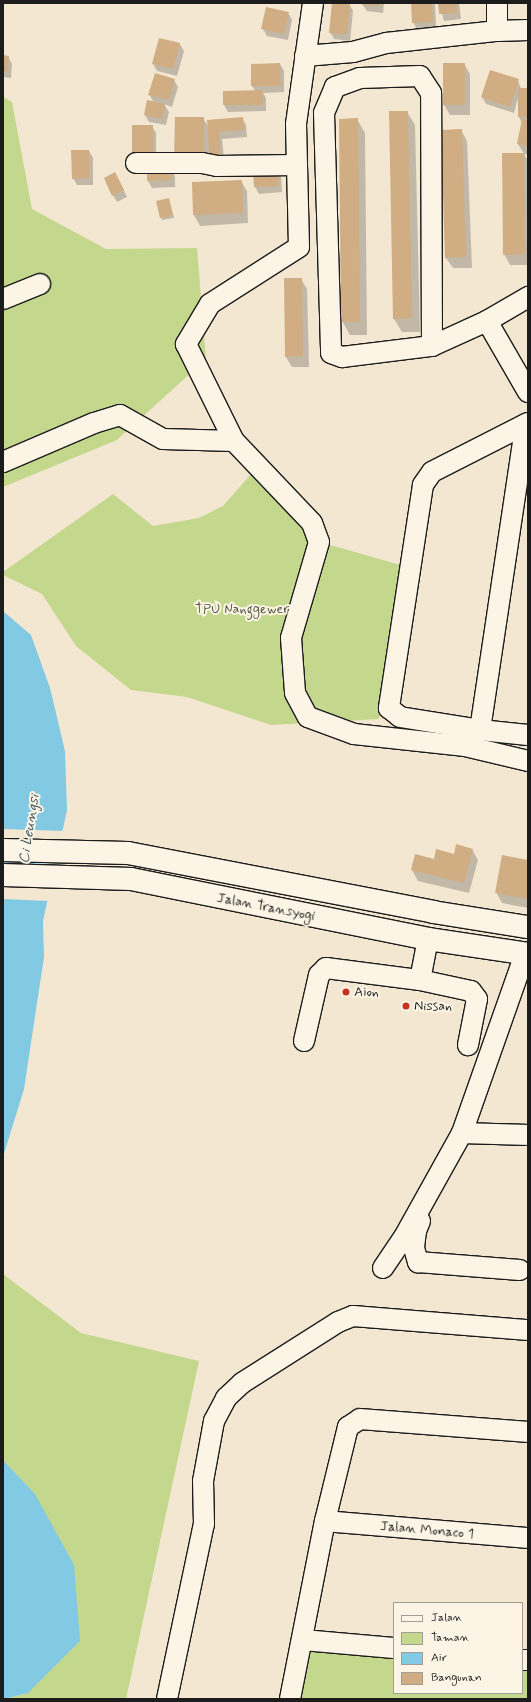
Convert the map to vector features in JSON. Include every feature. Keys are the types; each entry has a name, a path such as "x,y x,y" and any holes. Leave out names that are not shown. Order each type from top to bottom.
{"highway":[{"name":"Jalan Transyogi","path":"3,850 80,850 128,853 433,912 528,927"},
{"name":"Jalan Transyogi","path":"3,875 74,876 151,882 428,939 526,954"}],"street":[{"path":"313,3 296,124 299,247 210,304 186,344 240,448 259,470 312,523 319,542 291,638 294,693 308,717 354,734 465,746 528,760"},
{"path":"497,3 497,30"},
{"path":"305,56 353,52 386,43 497,30 528,30"},
{"path":"432,346 431,93 420,76 360,78 335,87 324,113 331,353 342,357 432,346 487,321 528,297"},
{"path":"136,163 202,163 217,166 297,165"},
{"path":"3,299 40,284"},
{"path":"487,321 526,387"},
{"path":"3,462 94,423 120,415 163,439 240,448"},
{"path":"527,423 432,472 424,485 389,708 396,716 480,730 528,735"},
{"path":"480,730 527,423"},
{"path":"420,980 428,939"},
{"path":"520,1270 418,1262 414,1248 416,1230 429,1203 465,1142 526,954"},
{"path":"304,1041 319,975 323,968 420,980 471,991 475,994 477,999 468,1045"},
{"path":"468,1133 528,1135"},
{"path":"383,1268 404,1237 468,1133"},
{"path":"167,1699 204,1524 203,1480 214,1421 226,1398 242,1383 338,1322 353,1316 528,1330"},
{"path":"290,1699 303,1640 325,1521 348,1427 360,1419 528,1432"},
{"name":"Jalan Monaco 1","path":"325,1521 528,1538"},
{"path":"303,1640 393,1648"}],"green space":[{"path":"3,97 12,102 32,209 106,249 197,248 206,359 117,440 3,487"},
{"name":"TPU Nanggewer","path":"251,474 297,513 319,544 334,546 400,565 379,719 271,725 187,697 131,690 76,646 42,594 3,575 3,572 113,494 153,526 199,518 223,506"},
{"path":"3,1274 81,1333 199,1361 126,1699 4,1699 28,1693 35,1494 3,1460"},
{"path":"307,1646 393,1651 393,1694 523,1694 523,1662 528,1662 528,1699 291,1699"}],"water":[{"name":"Ci Leungsi","path":"3,611 31,635 50,688 65,751 67,810 43,921 44,957 24,1089 3,1157"},
{"path":"3,1460 35,1494 74,1565 80,1641 28,1693 4,1699"}],"pier":[{"path":"3,829 65,831 57,864 3,862"},
{"path":"3,866 56,868 49,901 3,899"}],"building":[{"path":"332,3 350,3 347,34 329,33"},
{"path":"362,3 380,3 380,6 362,5"},
{"path":"411,3 432,3 433,22 412,23"},
{"path":"438,3 456,3 457,13 439,14"},
{"path":"266,7 289,12 284,34 261,29"},
{"path":"159,38 180,43 173,69 152,64"},
{"path":"3,55 9,56 7,71 3,71"},
{"path":"280,63 281,86 251,86 251,64"},
{"path":"443,63 465,63 465,105 443,105"},
{"path":"490,70 519,79 510,107 481,97"},
{"path":"155,73 175,79 169,100 148,95"},
{"path":"518,88 528,88 528,117 518,117"},
{"path":"263,90 263,105 223,105 223,91"},
{"path":"147,100 165,104 162,119 144,115"},
{"path":"389,111 408,111 412,318 393,319"},
{"path":"175,117 204,117 204,160 174,159"},
{"path":"243,117 244,130 219,132 221,162 210,162 207,120"},
{"path":"358,118 360,322 341,322 339,119"},
{"path":"522,119 528,120 528,146 517,144"},
{"path":"132,125 153,125 153,156 132,156"},
{"path":"462,129 466,257 445,258 441,130"},
{"path":"71,150 89,150 90,178 72,179"},
{"path":"502,153 524,153 525,254 503,255"},
{"path":"172,168 172,180 147,181 147,169"},
{"path":"278,169 279,186 254,187 253,171"},
{"path":"115,172 124,190 112,196 104,178"},
{"path":"242,180 243,213 193,215 192,182"},
{"path":"169,198 173,215 160,218 156,201"},
{"path":"284,278 302,278 303,356 285,357"},
{"path":"456,844 473,849 464,883 411,870 415,854 434,859 436,849 454,854"},
{"path":"502,855 528,860 528,899 495,893"}],"place":[{"name":"Aion","path":"346,992"},
{"name":"Nissan","path":"406,1006"}]}
